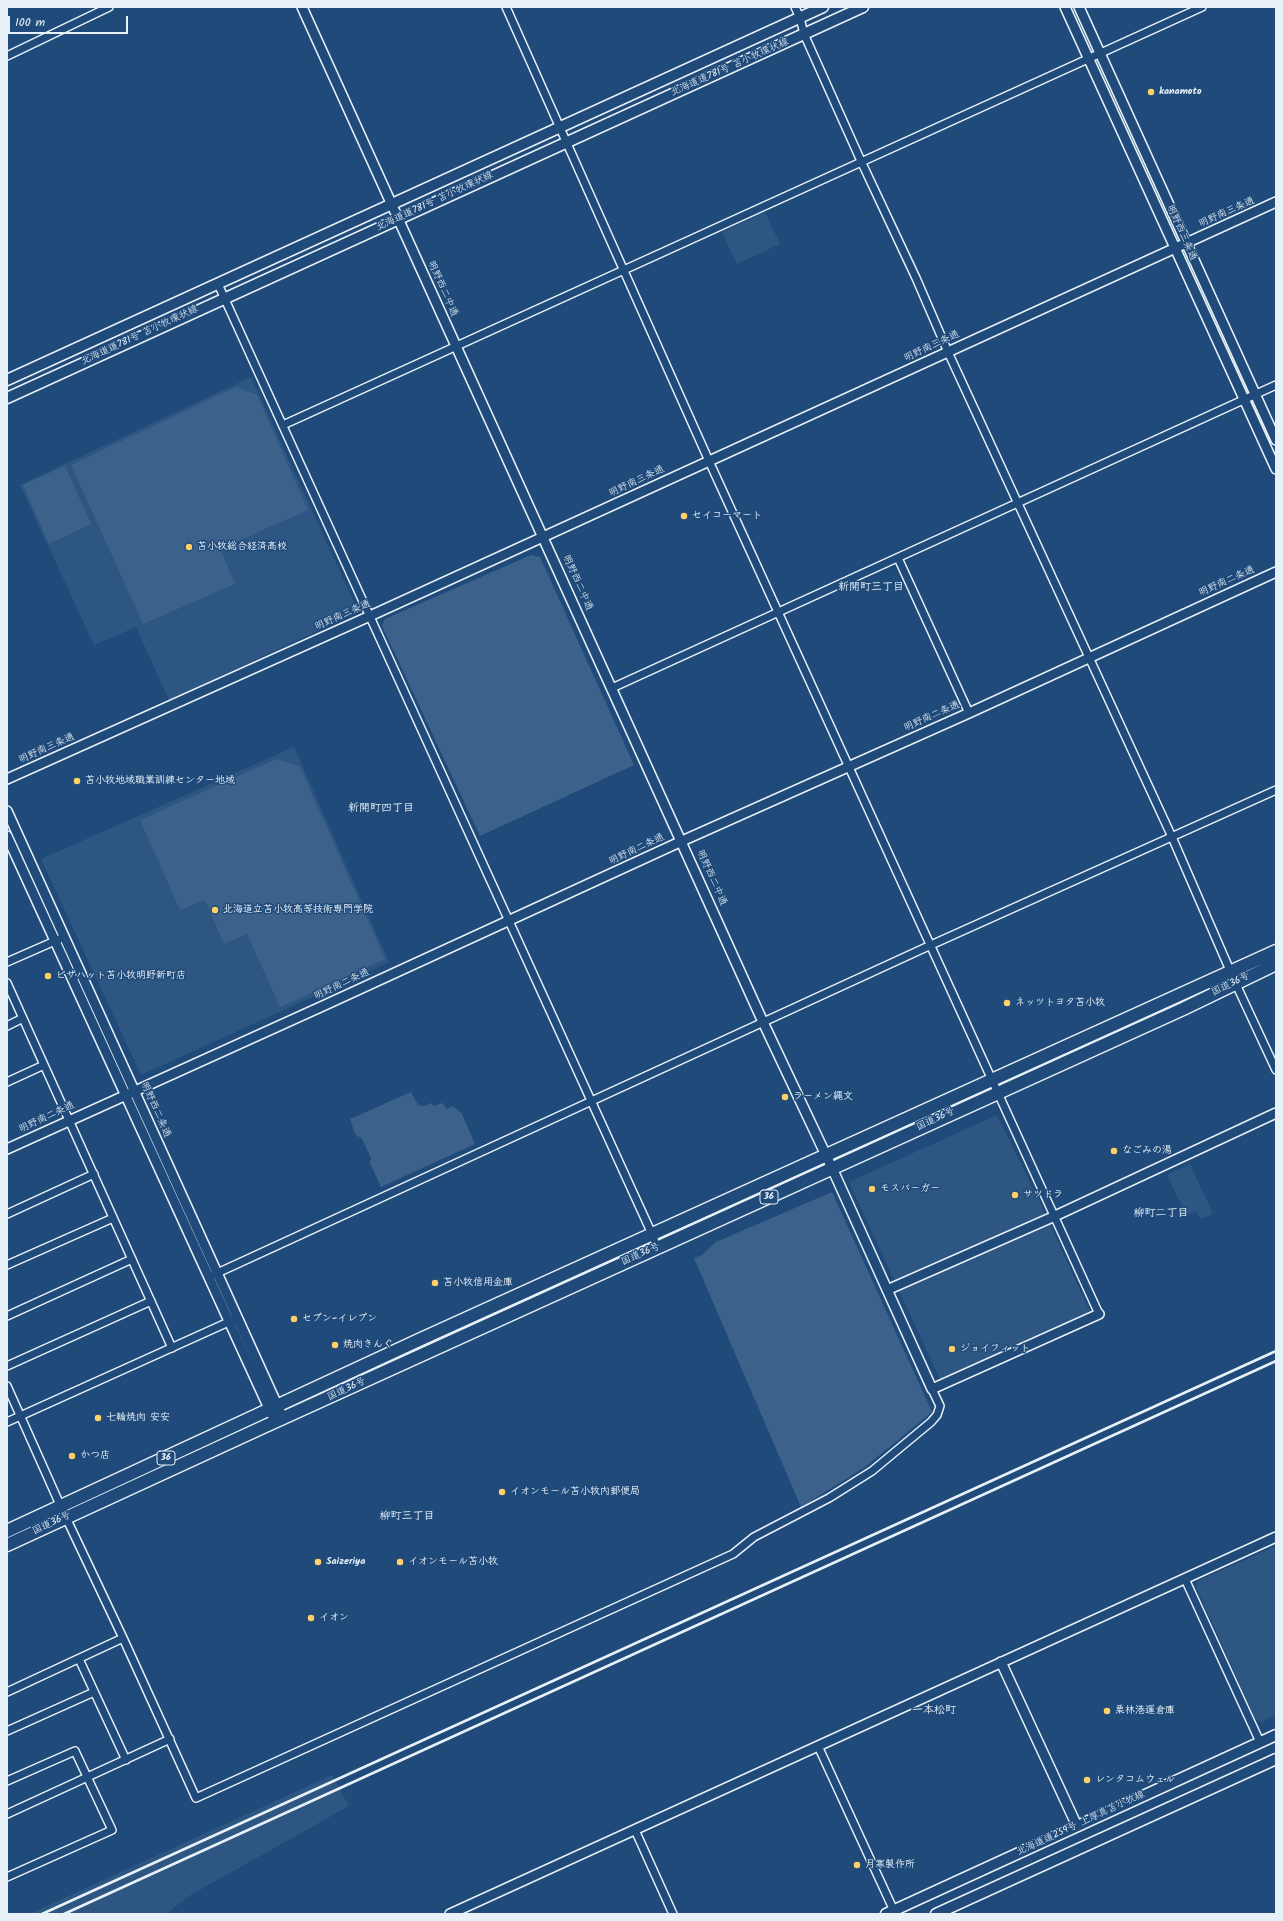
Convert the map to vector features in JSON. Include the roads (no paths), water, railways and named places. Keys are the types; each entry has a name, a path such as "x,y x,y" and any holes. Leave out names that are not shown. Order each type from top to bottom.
{"highway":[{"name":"国道36号","path":"7,1545 657,1247 1183,1009 1276,951"},
{"name":"国道36号","path":"7,1532 652,1234 993,1080 1233,977 1276,964"}],"main road":[{"name":"北海道道781号 苫小牧環状線","path":"7,380 823,7"},
{"name":"北海道道781号 苫小牧環状線","path":"7,398 863,7"},
{"name":"北海道道259号 上厚真苫小牧線","path":"892,1913 1276,1735"},
{"path":"936,1914 1276,1759"}],"street":[{"path":"7,56 110,7"},
{"name":"明野西二中通","path":"302,7 399,218 455,347 544,537 763,1022 832,1168 932,1389"},
{"path":"7,1386 61,1507 196,1798 733,1554 754,1537 829,1498 872,1471 931,1422 937,1415 940,1406 932,1389 1099,1314 623,272 506,7"},
{"path":"795,7 800,18 804,34 861,161 1172,837 1233,977 1276,1070"},
{"name":"明野西三条通","path":"1065,7 1276,469"},
{"name":"明野西三条通","path":"1079,7 1276,440"},
{"path":"283,425 623,272 861,161 1202,7"},
{"name":"明野南三条通","path":"7,779 544,537 1276,202"},
{"path":"218,284 657,1247"},
{"path":"612,688 1276,385"},
{"path":"898,558 969,713"},
{"name":"明野南二条通","path":"7,1149 682,841 969,713 1276,572"},
{"path":"207,1277 931,945 1276,790"},
{"name":"明野西二条通","path":"7,811 217,1273 279,1420"},
{"name":"明野西二条通","path":"7,836 228,1322 274,1408"},
{"path":"7,962 64,937"},
{"path":"7,983 172,1348"},
{"path":"7,1026 23,1018"},
{"path":"7,1082 44,1065"},
{"path":"887,1290 1055,1216 1276,1113"},
{"path":"7,1214 94,1174"},
{"path":"7,1265 113,1218"},
{"path":"7,1316 132,1259"},
{"path":"7,1366 151,1301"},
{"path":"7,1422 237,1318"},
{"path":"450,1914 1276,1538"},
{"path":"1185,1579 1260,1742"},
{"path":"7,1692 123,1638"},
{"path":"79,1659 126,1760"},
{"path":"1001,1662 1077,1826"},
{"path":"7,1731 94,1692"},
{"path":"7,1814 170,1740"},
{"path":"818,1746 892,1913"},
{"path":"7,1781 75,1750 112,1830 7,1877"},
{"path":"635,1830 673,1914"}],"railway":[{"path":"42,1914 1276,1351"},
{"path":"64,1914 1276,1361"}],"place":[{"name":"kanamoto","path":"1151,92"},
{"name":"セイコーマート","path":"684,516"},
{"name":"苫小牧総合経済高校","path":"189,547"},
{"name":"苫小牧地域職業訓練センター地域","path":"77,781"},
{"name":"北海道立苫小牧高等技術専門学院","path":"215,910"},
{"name":"ピザハット苫小牧明野新町店","path":"48,976"},
{"name":"ネッツトヨタ苫小牧","path":"1007,1003"},
{"name":"ラーメン縄文","path":"785,1097"},
{"name":"なごみの湯","path":"1114,1151"},
{"name":"モスバーガー","path":"872,1189"},
{"name":"サツドラ","path":"1015,1195"},
{"name":"苫小牧信用金庫","path":"435,1283"},
{"name":"セブン-イレブン","path":"294,1319"},
{"name":"焼肉きんぐ","path":"335,1345"},
{"name":"ジョイフィット","path":"952,1349"},
{"name":"七輪焼肉 安安","path":"98,1418"},
{"name":"かつ店","path":"72,1456"},
{"name":"イオンモール苫小牧内郵便局","path":"502,1492"},
{"name":"Saizeriya","path":"318,1562"},
{"name":"イオンモール苫小牧","path":"400,1562"},
{"name":"イオン","path":"311,1618"},
{"name":"栗林港運倉庫","path":"1107,1711"},
{"name":"レンタコムウェル","path":"1087,1780"},
{"name":"月寒製作所","path":"857,1865"}],"district":[{"name":"新開町三丁目","path":"871,588"},
{"name":"新開町四丁目","path":"381,809"},
{"name":"柳町二丁目","path":"1161,1214"},
{"name":"柳町三丁目","path":"407,1517"},
{"name":"一本松町","path":"934,1711"}]}
